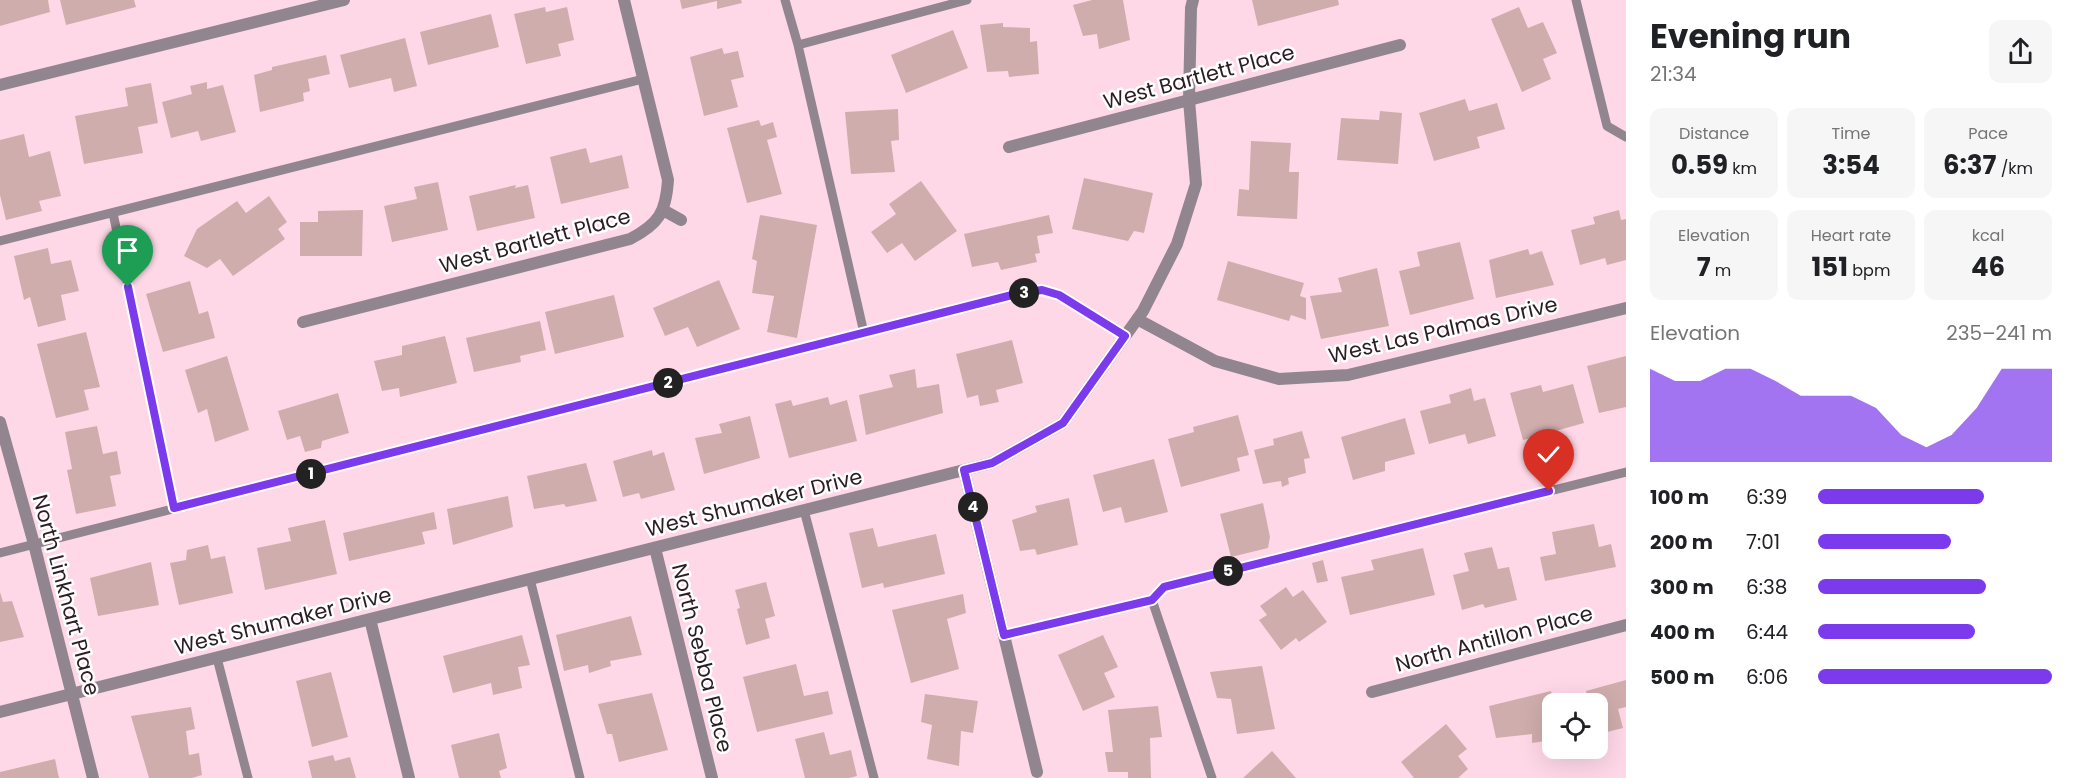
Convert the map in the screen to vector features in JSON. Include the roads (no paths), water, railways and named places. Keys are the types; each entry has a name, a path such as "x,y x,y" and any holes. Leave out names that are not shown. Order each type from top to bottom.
{"street":[{"path":"0,85 344,0"},
{"path":"624,0 668,180 666,204 663,210 681,220"},
{"name":"West Shumaker Drive","path":"0,712 992,463 1063,423 1137,319 1177,244 1196,184 1189,100 1193,0"},
{"name":"West Bartlett Place","path":"1009,147 1400,45"},
{"name":"West Bartlett Place","path":"303,322 630,239 646,231 663,210"},
{"name":"West Las Palmas Drive","path":"1137,319 1215,361 1279,379 1348,375 1626,308"},
{"name":"North Linkhart Place","path":"0,422 93,778"},
{"path":"964,470 1037,772"},
{"name":"North Sebba Place","path":"655,548 712,778"},
{"path":"370,620 409,778"},
{"name":"North Antillon Place","path":"1372,692 1626,625"}],"lane":[{"path":"785,0 798,45 864,333"},
{"path":"798,45 967,0"},
{"path":"1576,0 1607,126 1626,137"},
{"path":"0,242 643,79"},
{"path":"113,213 174,508"},
{"path":"0,553 1016,294 1042,290 1059,295 1125,336"},
{"path":"1004,635 1152,600 1164,587 1626,472"},
{"path":"804,510 874,778"},
{"path":"530,579 580,778"},
{"path":"1152,600 1212,778"},
{"path":"218,658 248,778"}]}
